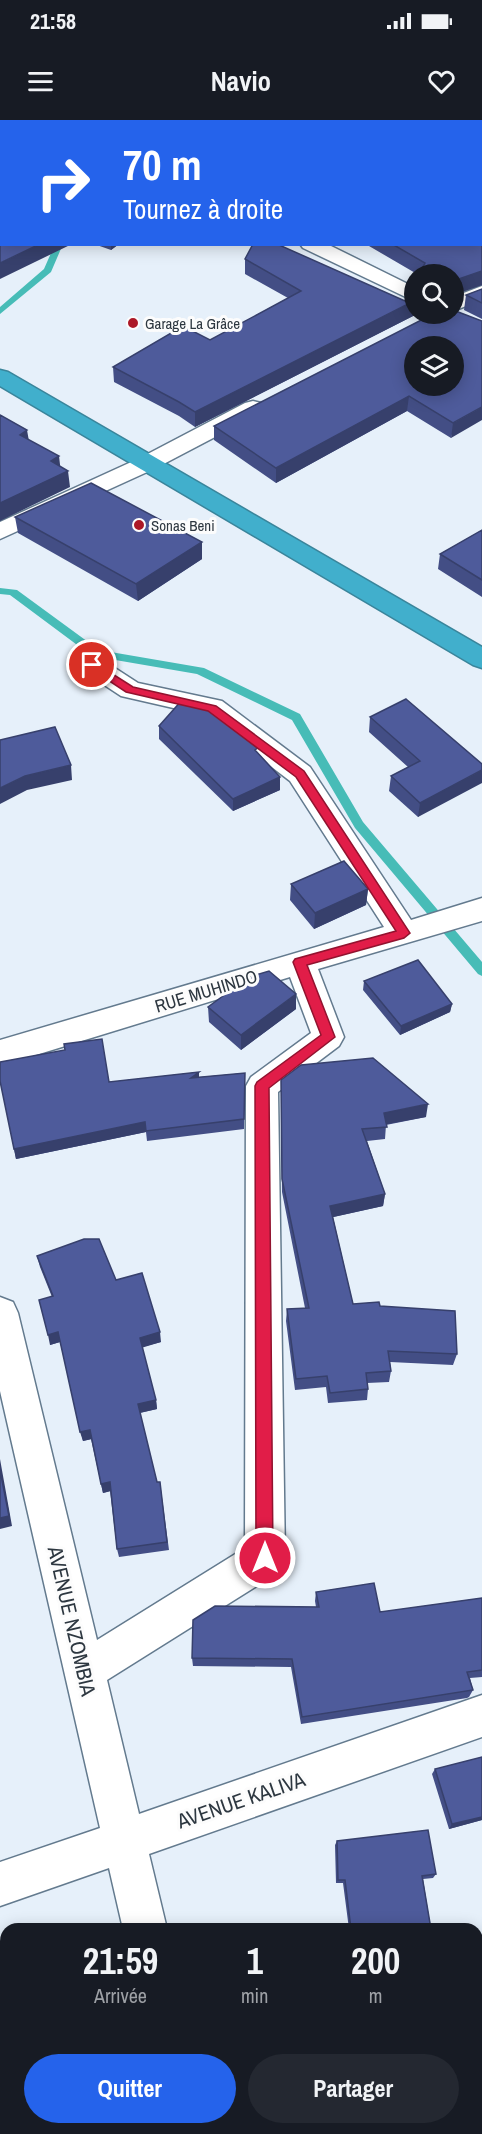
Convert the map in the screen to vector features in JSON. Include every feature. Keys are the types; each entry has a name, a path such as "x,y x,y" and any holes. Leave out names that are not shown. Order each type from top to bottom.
{"highway":[{"path":"0,377 482,659"}],"street":[{"path":"314,246 404,290"},
{"path":"464,305 482,292"},
{"path":"0,531 148,463 271,399"},
{"path":"92,665 129,690 212,708 300,774 414,931"},
{"name":"RUE MUHINDO","path":"0,1053 300,962 472,913"},
{"path":"83,1672 265,1558 262,1086 328,1037 300,962"},
{"name":"AVENUE NZOMBIA","path":"0,1313 144,1923"},
{"name":"AVENUE KALIVA","path":"0,1884 482,1716"}],"building":[{"path":"0,246 36,246 0,263"},
{"path":"252,246 281,246 404,301 404,306 195,412 113,367 183,326 210,340 301,291 245,259"},
{"path":"395,246 482,246 482,271 464,277 464,264 424,264"},
{"path":"482,289 482,303 466,295"},
{"path":"464,314 482,321 482,407 453,423 409,396 276,468 214,426 413,324 464,324"},
{"path":"0,415 27,430 20,435 59,456 51,461 68,471 0,503"},
{"path":"91,483 202,542 136,584 15,517"},
{"path":"482,530 482,580 440,554"},
{"path":"406,699 482,764 482,770 420,803 391,776 420,761 370,717"},
{"path":"182,700 203,704 259,747 255,750 280,777 233,799 159,726"},
{"path":"55,727 71,765 25,776 0,788 0,740"},
{"path":"344,861 368,889 315,913 291,884"},
{"path":"418,960 452,1004 401,1026 364,981"},
{"path":"269,971 296,994 241,1035 208,1007 249,977"},
{"path":"102,1039 109,1082 199,1072 191,1078 245,1073 244,1119 146,1131 145,1122 14,1149 0,1081 0,1062 65,1050 64,1044"},
{"path":"373,1058 428,1104 384,1113 387,1127 362,1129 385,1194 330,1206 353,1304 379,1302 380,1306 455,1311 457,1354 388,1351 391,1371 366,1373 368,1389 330,1393 327,1376 296,1379 287,1309 309,1308 282,1179 281,1080 301,1065"},
{"path":"84,1239 99,1239 116,1280 142,1273 160,1332 140,1338 156,1400 138,1404 157,1482 160,1482 167,1542 117,1549 110,1482 101,1484 90,1430 80,1432 58,1332 48,1335 39,1300 53,1296 37,1256"},
{"path":"0,1470 9,1516 0,1518"},
{"path":"374,1583 380,1612 482,1598 482,1670 467,1672 473,1690 302,1717 292,1659 192,1658 193,1620 215,1606 319,1607 316,1592"},
{"path":"482,1757 482,1817 452,1824 435,1769"},
{"path":"428,1830 436,1874 422,1876 430,1923 350,1923 345,1880 338,1880 337,1841"}],"waterway":[{"path":"0,311 48,270 58,246"},
{"path":"0,591 13,592 96,653 200,671 296,717 359,825 482,971"}],"place":[{"name":"Garage La Grâce","path":"133,323"},
{"name":"Sonas Beni","path":"139,525"}],"route":[{"path":"92,665 129,690 212,708 300,774 404,933 300,962 328,1037 262,1086 265,1558"}]}
